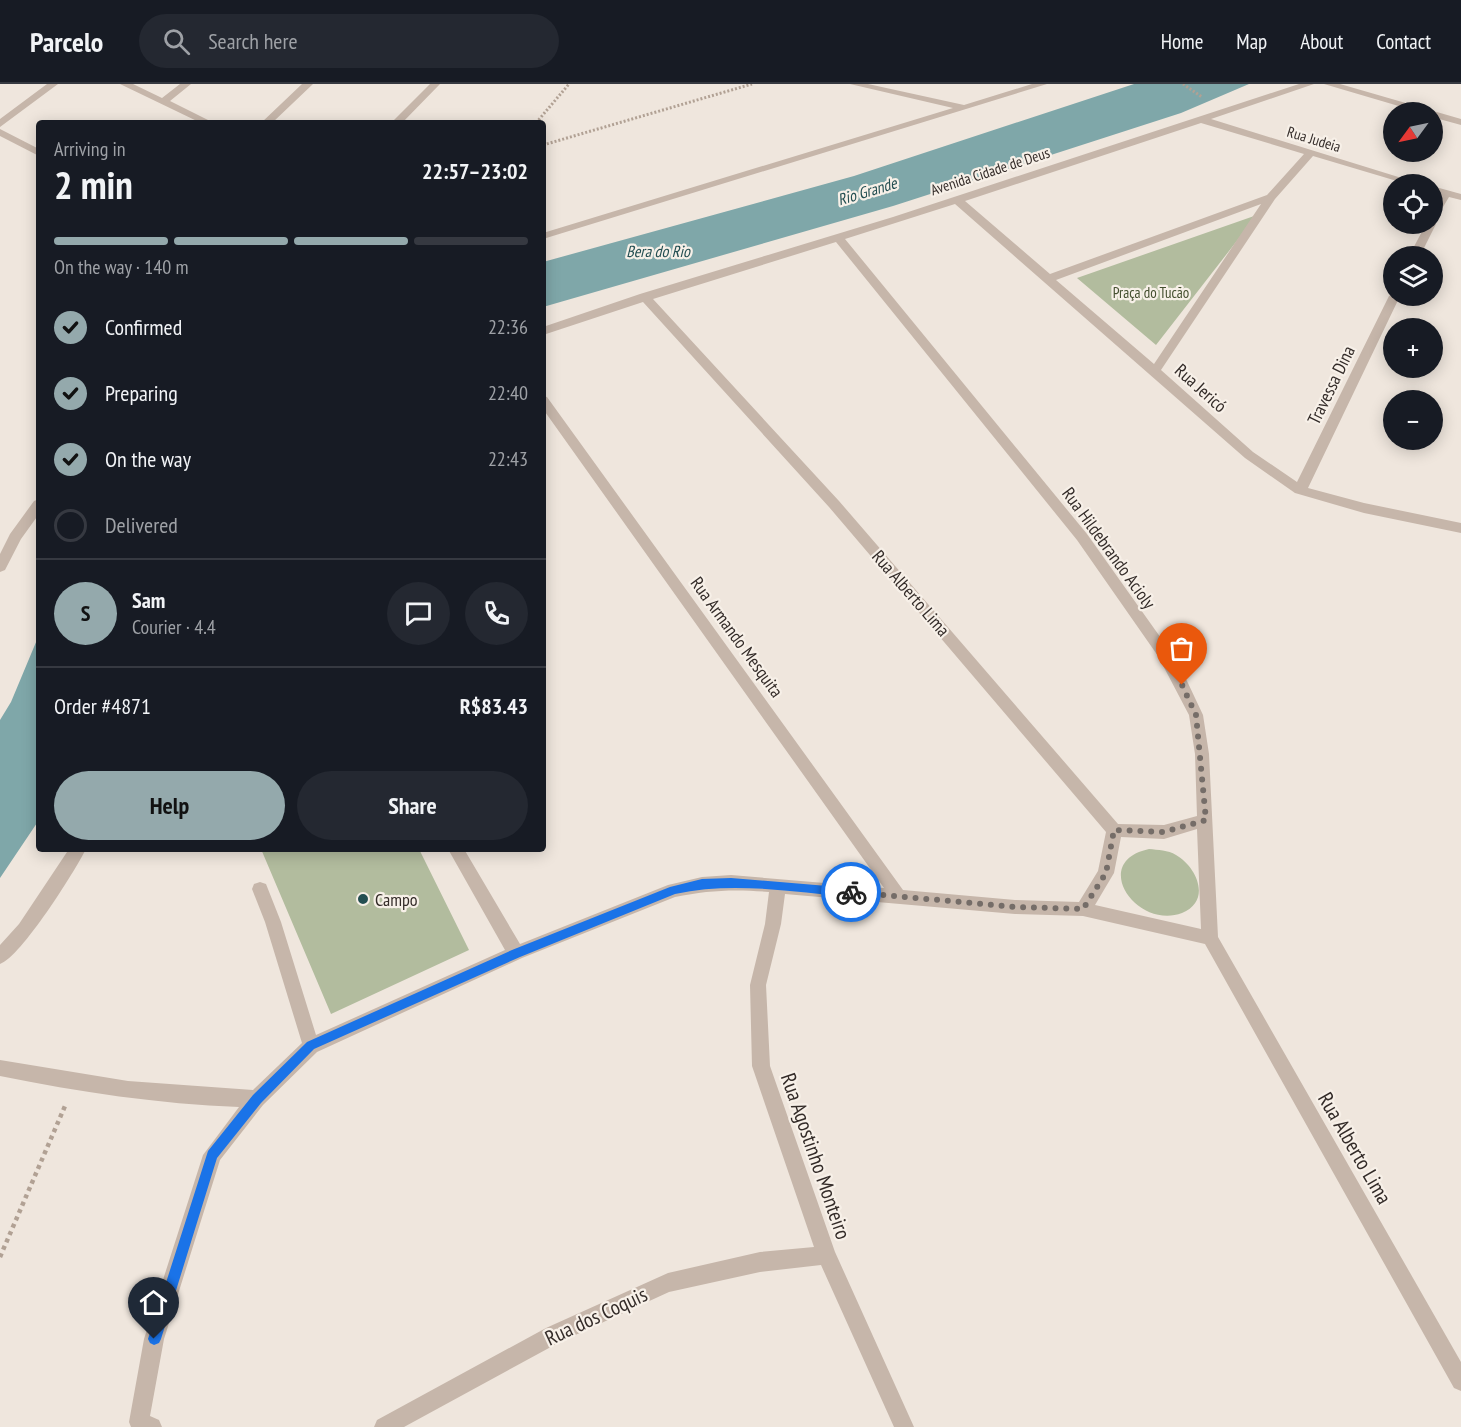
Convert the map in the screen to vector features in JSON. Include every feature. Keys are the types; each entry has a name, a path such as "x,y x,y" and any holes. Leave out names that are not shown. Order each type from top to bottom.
{"street":[{"path":"0,124 53,84"},
{"path":"125,84 202,120"},
{"path":"163,102 186,84"},
{"path":"269,120 308,84"},
{"path":"399,120 435,84"},
{"path":"855,84 964,108"},
{"path":"908,84 909,96"},
{"path":"546,235 1042,84"},
{"name":"Avenida Cidade de Deus","path":"546,330 644,296 838,238 1309,84"},
{"path":"1329,84 1392,102"},
{"path":"1443,117 1461,122"},
{"name":"Rua Judeia","path":"1203,120 1383,174"},
{"path":"0,132 36,151"},
{"path":"1155,371 1271,197 1309,153"},
{"path":"1443,192 1461,197"},
{"path":"1443,199 1446,193"},
{"path":"1048,279 1271,197"},
{"name":"Rua Jericó","path":"956,199 1249,455 1275,475 1300,490 1364,508 1461,528"},
{"name":"Rua Hildebrando Acioly","path":"838,238 1082,537 1162,652 1182,685 1196,715 1206,820 1210,938"},
{"name":"Rua Alberto Lima","path":"644,296 834,504 1114,830"},
{"name":"Travessa Dina","path":"1300,490 1390,306"},
{"name":"Rua Armando Mesquita","path":"546,404 899,897"},
{"path":"0,567 15,537 36,508"},
{"path":"1083,909 1106,873 1114,830 1164,832 1206,820"},
{"path":"0,957 25,929 76,852"},
{"path":"458,852 516,953"},
{"path":"146,1425 154,1339 212,1155 257,1099 310,1046 516,953 674,890 702,884 731,882 778,885 1015,907 1083,909 1210,938"},
{"name":"Rua Agostinho Monteiro","path":"778,885 773,924 758,985 761,1066 826,1255 904,1427"},
{"path":"260,889 273,922 310,1046"},
{"name":"Rua Alberto Lima","path":"1210,938 1461,1381"},
{"path":"0,1068 75,1081 204,1098 257,1099"},
{"name":"Rua dos Coquis","path":"384,1427 553,1335 668,1283 760,1262 826,1255"}],"path":[{"path":"539,120 569,84"},
{"path":"546,144 752,84"},
{"path":"1183,84 1202,97"},
{"path":"0,1257 75,1081"}],"green space":[{"name":"Praça do Tucão","path":"1257,215 1156,345 1077,278"},
{"path":"1149,849 1173,853 1190,867 1195,875 1199,893 1197,901 1191,908 1182,913 1165,916 1149,912 1136,904 1126,892 1121,879 1123,867 1131,856"},
{"name":"Campo","path":"262,852 420,852 469,950 331,1014"}],"water":[{"path":"1134,84 1249,84 1181,113 893,206 546,306 546,261 854,176"},
{"path":"36,642 36,824 0,878 0,720 11,702"}],"way so far":[{"path":"851,892 1015,907 1083,909 1106,873 1114,830 1164,832 1206,820 1202,754 1196,715 1182,685"}],"place":[{"name":"Campo","path":"363,899"}],"route":[{"path":"154,1339 212,1155 257,1099 310,1046 516,953 674,890 702,884 731,882 851,892"}],"water label":[{"name":"Rio Grande","path":"867,191"},
{"name":"Bera do Rio","path":"658,251"}]}
